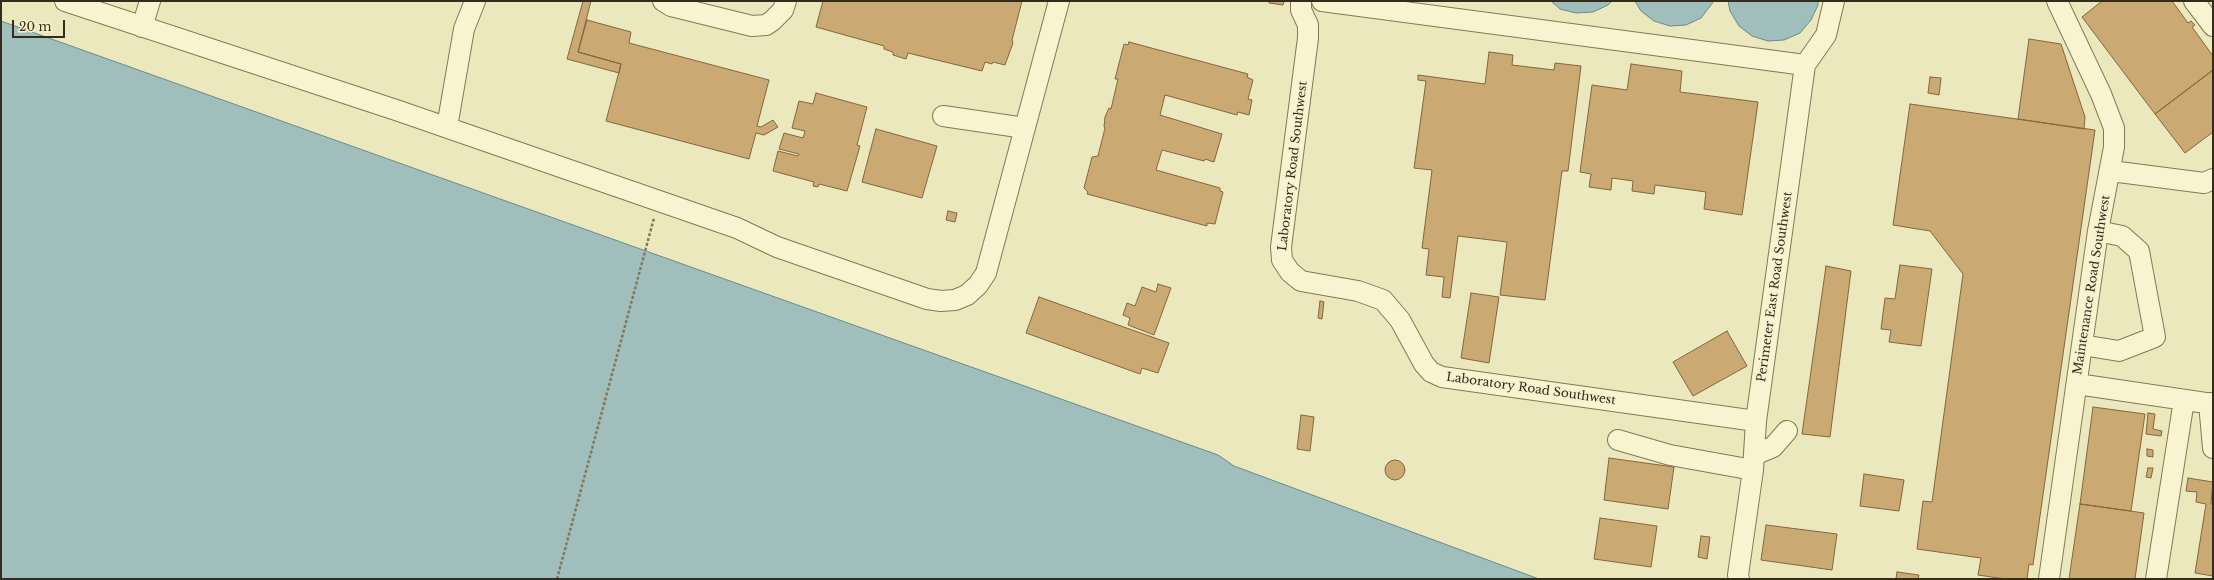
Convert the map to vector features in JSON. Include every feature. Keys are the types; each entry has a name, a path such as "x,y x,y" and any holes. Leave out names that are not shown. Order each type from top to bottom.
{"lane":[{"path":"65,1 447,127 737,228 777,247 927,299 941,301 955,300 967,295 978,285 986,273 1014,184 1025,128 1060,1"},
{"path":"142,27 150,1"},
{"path":"663,1 671,6 752,26 766,25 772,22 778,17 786,1"},
{"name":"Laboratory Road Southwest","path":"1301,1 1301,10 1308,25 1308,38 1281,247 1282,260 1290,272 1301,281 1358,291 1383,300 1400,320 1424,364 1431,372 1442,377 1756,421"},
{"path":"1322,1 1805,65"},
{"name":"Perimeter East Road Southwest","path":"1739,579 1738,575 1753,463 1756,421 1805,65 1826,35 1834,1"},
{"name":"Maintenance Road Southwest","path":"2049,579 2098,231 2111,171 2114,147 2114,128 2101,94 2057,1"},
{"path":"2194,1 2213,26"},
{"path":"447,127 464,28 478,7"},
{"path":"943,116 1025,128"},
{"path":"2111,171 2204,183 2213,179"},
{"path":"2082,345 2119,351 2155,337 2139,251 2122,236 2098,231"},
{"path":"2077,384 2211,403 2213,448"},
{"path":"2156,579 2184,400"},
{"path":"1618,440 1670,455 1753,463 1773,447 1787,432"}],"path":[{"path":"557,579 651,227"}],"water":[{"path":"1551,1 1612,1 1608,5 1593,12 1576,13 1560,9"},
{"path":"1635,1 1714,1 1701,18 1686,25 1670,26 1654,21 1641,11"},
{"path":"1728,1 1818,1 1818,5 1811,20 1800,33 1784,40 1768,41 1752,36 1739,26 1730,11"},
{"path":"1,21 1218,455 1234,466 1539,579 1,579"}],"building":[{"path":"583,1 591,1 578,52 621,64 619,73 567,59"},
{"path":"823,1 1022,1 1012,40 1013,43 1005,65 985,62 982,71 908,53 906,59 893,55 893,52 884,49 884,46 816,27"},
{"path":"1269,1 1284,1 1283,5 1269,3"},
{"path":"2102,1 2172,1 2188,23 2191,21 2195,25 2192,27 2213,56 2213,70 2155,114 2082,17"},
{"path":"587,20 631,32 629,43 769,80 757,126 761,127 773,120 778,127 764,135 756,133 749,159 606,121 621,64 578,52"},
{"path":"2029,39 2061,44 2085,117 2084,129 2018,119"},
{"path":"1129,42 1248,74 1247,77 1253,80 1248,99 1252,100 1249,115 1238,112 1237,115 1165,95 1160,115 1222,134 1214,162 1205,159 1204,161 1162,150 1156,170 1220,188 1220,191 1223,192 1215,224 1207,223 1207,226 1087,194 1088,192 1084,188 1092,157 1098,156 1105,128 1105,117 1109,108 1111,109 1118,79 1115,79 1124,44 1128,45"},
{"path":"1489,52 1513,55 1512,65 1554,70 1555,63 1581,66 1568,171 1562,171 1545,300 1500,295 1507,242 1458,236 1450,298 1442,297 1444,277 1426,275 1429,249 1422,248 1432,170 1414,168 1426,81 1418,80 1418,75 1485,84"},
{"path":"1631,64 1682,71 1680,92 1758,102 1742,215 1704,209 1706,192 1655,185 1654,194 1632,191 1633,181 1612,178 1611,190 1589,187 1591,174 1580,172 1592,85 1627,90"},
{"path":"2213,70 2213,132 2185,153 2155,114"},
{"path":"1930,77 1941,78 1939,95 1928,93"},
{"path":"816,93 867,107 857,145 860,146 847,191 819,184 818,187 813,186 814,182 773,171 778,151 798,156 799,154 779,149 784,133 803,138 805,131 792,128 799,101 813,104"},
{"path":"1910,104 2095,130 2033,565 2029,564 2027,579 2005,579 1978,575 1981,558 1917,549 1923,501 1932,502 1963,274 1930,231 1893,225"},
{"path":"876,129 937,146 922,198 862,182"},
{"path":"948,211 957,213 955,222 946,220"},
{"path":"1900,265 1932,269 1921,346 1889,342 1891,330 1881,329 1885,298 1895,299"},
{"path":"1826,266 1851,271 1830,437 1802,434"},
{"path":"1158,284 1171,288 1154,335 1128,325 1130,318 1123,315 1127,303 1135,306 1142,287 1156,292"},
{"path":"1471,293 1499,297 1489,363 1461,358"},
{"path":"1039,297 1169,343 1158,373 1142,368 1140,374 1026,333"},
{"path":"1320,301 1324,302 1322,319 1318,318"},
{"path":"1727,331 1747,366 1693,396 1673,362"},
{"path":"2093,407 2145,414 2131,511 2080,504"},
{"path":"2148,413 2155,414 2153,429 2162,431 2161,436 2146,434"},
{"path":"1301,415 1314,417 1310,451 1297,449"},
{"path":"2147,449 2153,450 2153,457 2147,456"},
{"path":"1609,458 1674,467 1668,509 1604,500"},
{"path":"1395,460 1402,463 1405,470 1402,477 1395,480 1388,477 1385,470 1388,463"},
{"path":"2148,468 2153,468 2151,478 2146,477"},
{"path":"1864,474 1904,480 1899,511 1860,506"},
{"path":"2188,478 2213,482 2211,504 2213,504 2213,576 2195,573 2206,504 2196,502 2197,492 2186,491"},
{"path":"2080,504 2144,513 2135,579 2069,579"},
{"path":"1600,518 1657,526 1651,567 1594,559"},
{"path":"1766,525 1837,534 1832,570 1761,560"},
{"path":"1701,536 1710,537 1707,559 1698,557"},
{"path":"1897,572 1919,575 1918,579 1896,579"}]}
